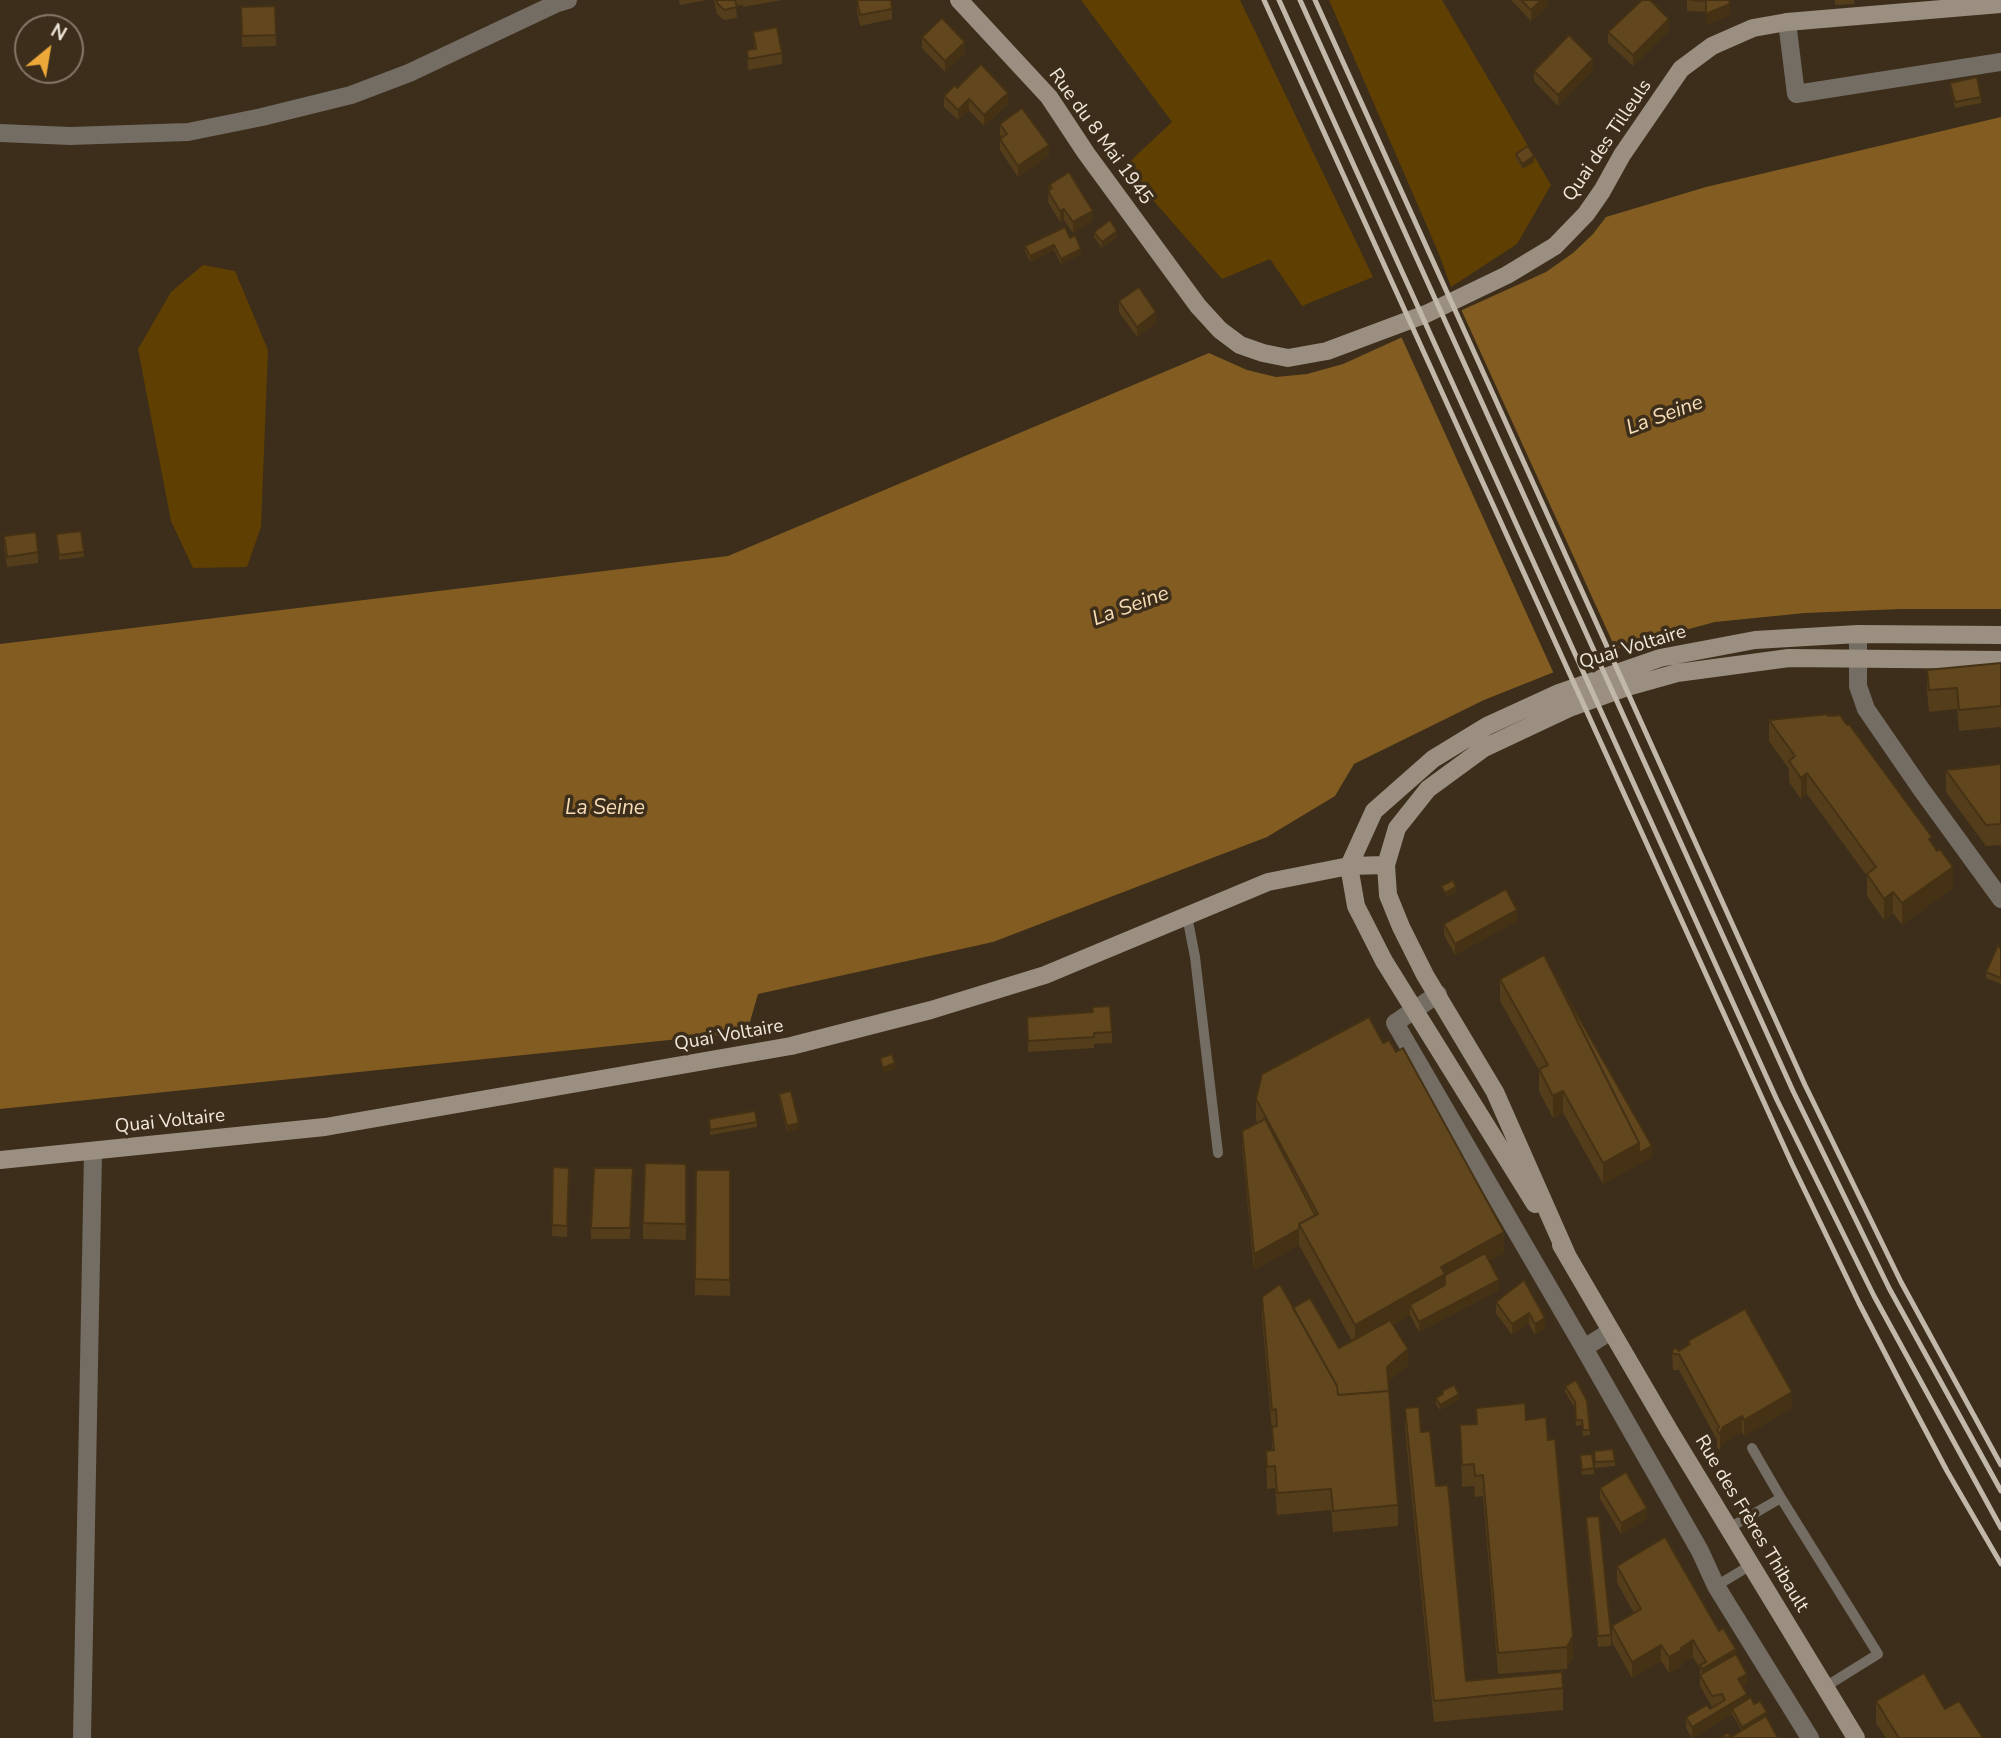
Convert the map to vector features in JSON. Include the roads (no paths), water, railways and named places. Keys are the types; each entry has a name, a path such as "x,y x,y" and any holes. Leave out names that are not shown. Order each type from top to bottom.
{"street":[{"path":"0,133 70,136 188,132 262,117 351,95 410,73 568,0"},
{"name":"Rue du 8 Mai 1945","path":"959,0 1049,97 1086,153 1198,306"},
{"name":"Quai des Tilleuls","path":"1198,306 1220,330 1240,345 1288,358 1326,351 1426,314 1507,275 1555,246 1586,214 1622,155 1682,69 1712,46 1753,27 1787,22 2001,4"},
{"path":"1787,22 1796,94 2001,62"},
{"path":"1858,634 1858,686 1866,709 2001,899"},
{"name":"Quai Voltaire","path":"1349,866 1374,811 1433,759 1487,726 1559,693 1660,658 1766,639 1858,634 2001,635"},
{"name":"Quai Voltaire","path":"0,1160 324,1127 791,1046 931,1010 1045,975 1268,882 1349,866 1386,865 1397,828 1428,789 1484,748 1569,708 1626,687 1677,673 1788,658 2001,660"},
{"name":"Rue des Frères Thibault","path":"1386,865 1388,895 1401,927 1495,1092 1567,1255"},
{"name":"Rue des Frères Thibault","path":"1349,866 1356,906 1384,961 1567,1255 1856,1738"},
{"path":"1438,994 1395,1023 1693,1539 1716,1586 1810,1738"},
{"path":"82,1738 93,1152"},
{"path":"1584,1348 1611,1331"}],"lane":[{"path":"1187,916 1195,957 1218,1153"},
{"path":"1752,1448 1878,1654 1825,1687"},
{"path":"1730,1528 1781,1498"},
{"path":"1716,1586 1751,1565"}],"water":[{"name":"La Seine","path":"2001,117 2001,609 1805,613 1715,622 1607,651 1484,700 1354,764 1335,796 1267,837 993,942 758,994 747,1032 0,1109 0,644 728,556 1209,353 1247,370 1276,377 1307,374 1343,364 1546,272 1573,253 1606,217 1706,187"}],"railway":[{"path":"1264,0 1792,1164 1902,1386 2001,1564"},
{"path":"1279,0 1777,1100 1874,1296 2001,1528"},
{"path":"1300,0 1793,1091 1889,1288 2001,1491"},
{"path":"1315,0 1805,1085 1901,1282 2001,1465"}]}
